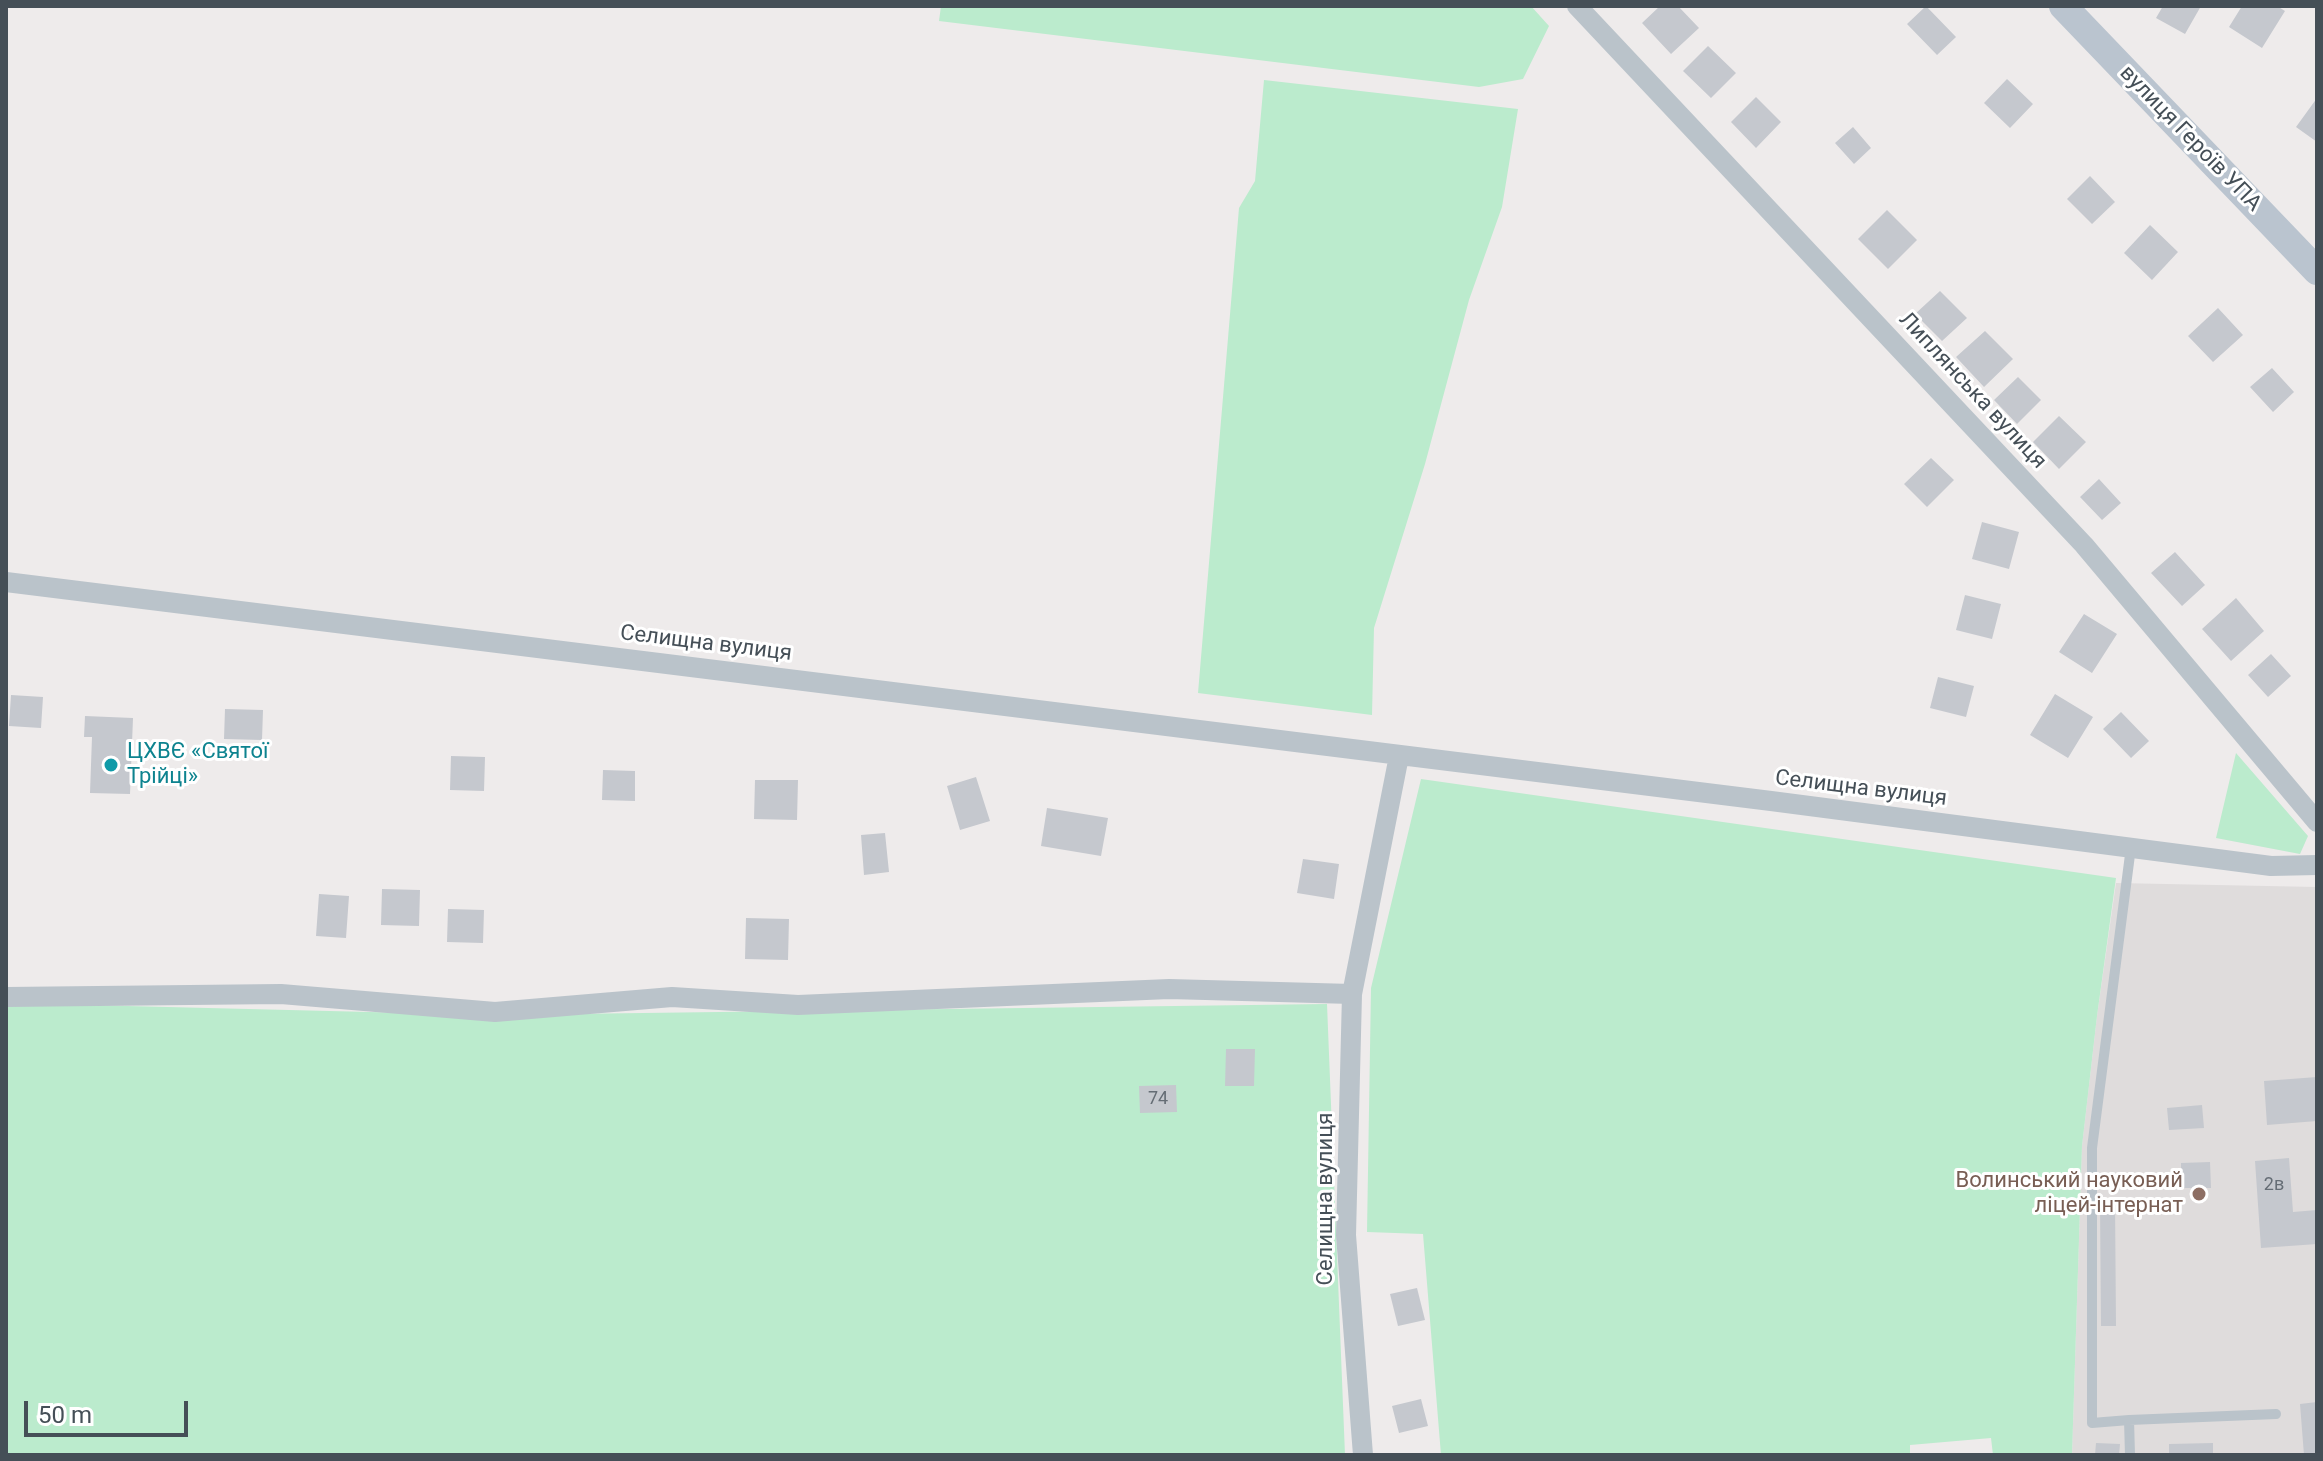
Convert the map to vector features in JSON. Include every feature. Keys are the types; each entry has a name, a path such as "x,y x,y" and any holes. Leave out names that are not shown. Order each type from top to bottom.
{"street":[{"name":"Липлянська вулиця","path":"1577,6 2084,545 2317,822"},
{"name":"вулиця Героїв УПА","path":"2063,6 2317,271"},
{"name":"Селищна вулиця","path":"6,582 2271,866 2317,865"},
{"name":"Селищна вулиця","path":"1363,1455 1346,1235 1352,994 1399,756"},
{"path":"6,997 281,994 495,1012 672,997 798,1005 1169,989 1352,994"}],"lane":[{"path":"2131,847 2092,1148 2092,1423 2276,1414"},
{"path":"2129,1420 2130,1455"}],"shaded area":[{"name":"Волинський науковий ліцей-інтернат","path":"2116,883 2317,887 2317,1455 2072,1455 2082,1146"}],"green space":[{"path":"941,6 1531,6 1549,26 1523,79 1479,87 939,21"},
{"path":"1264,80 1518,109 1502,207 1469,300 1425,464 1374,628 1372,715 1198,693 1239,208 1255,181"},
{"path":"2236,753 2308,836 2300,854 2216,838"},
{"path":"1421,779 2116,878 2082,1146 2072,1455 1993,1455 1991,1438 1910,1445 1910,1455 1441,1455 1423,1234 1367,1232 1371,988"},
{"path":"6,1003 491,1015 1327,1004 1345,1455 6,1455"}],"building":[{"path":"1660,6 1678,6 1699,28 1671,54 1642,23"},
{"path":"1926,6 1956,37 1937,55 1907,24"},
{"path":"2163,6 2201,6 2185,34 2156,18"},
{"path":"2242,6 2277,6 2285,11 2262,48 2229,27"},
{"path":"1708,46 1736,73 1711,98 1683,71"},
{"path":"2007,79 2033,104 2010,128 1984,103"},
{"path":"1756,97 1781,122 1756,148 1731,122"},
{"path":"2317,98 2317,142 2296,127"},
{"path":"1853,127 1871,148 1854,164 1835,143"},
{"path":"2090,176 2115,202 2092,224 2067,199"},
{"path":"1887,210 1917,240 1888,269 1858,239"},
{"path":"2150,225 2178,252 2152,280 2124,253"},
{"path":"1940,291 1967,318 1942,341 1915,314"},
{"path":"2218,308 2243,335 2213,362 2188,336"},
{"path":"1985,331 2013,359 1984,387 1956,357"},
{"path":"2272,368 2294,392 2273,412 2250,387"},
{"path":"2018,377 2041,400 2017,424 1994,400"},
{"path":"2059,416 2086,442 2059,469 2033,442"},
{"path":"1931,458 1954,480 1927,507 1904,484"},
{"path":"2099,479 2121,503 2102,520 2080,497"},
{"path":"1982,522 2019,532 2009,569 1972,559"},
{"path":"2175,552 2205,585 2182,606 2151,573"},
{"path":"1965,595 2001,604 1992,639 1956,630"},
{"path":"2236,598 2264,631 2231,661 2202,629"},
{"path":"2084,614 2117,634 2092,673 2059,652"},
{"path":"2271,654 2291,676 2268,697 2248,675"},
{"path":"1938,677 1974,686 1966,717 1930,708"},
{"path":"2055,694 2093,717 2068,758 2030,735"},
{"path":"11,695 43,697 41,728 9,726"},
{"path":"225,709 263,710 262,740 224,739"},
{"path":"2121,712 2149,741 2131,758 2103,729"},
{"name":"ЦХВЄ «Святої Трійці»","path":"85,716 133,718 130,794 90,793 92,737 84,737"},
{"path":"451,756 485,757 484,791 450,790"},
{"path":"603,770 635,771 635,801 602,800"},
{"path":"976,777 990,821 960,830 947,786"},
{"path":"755,780 798,780 797,820 754,819"},
{"path":"1047,808 1108,818 1101,856 1041,846"},
{"path":"885,833 889,872 864,875 861,835"},
{"path":"1303,859 1339,864 1334,899 1297,893"},
{"path":"382,889 420,890 419,926 381,925"},
{"path":"319,894 349,896 346,938 316,936"},
{"path":"448,909 484,910 483,943 447,942"},
{"path":"746,918 789,919 788,960 745,959"},
{"path":"1226,1049 1255,1049 1254,1086 1225,1086"},
{"path":"2317,1077 2317,1121 2267,1125 2264,1081"},
{"path":"1176,1085 1177,1112 1140,1113 1139,1086"},
{"path":"2202,1105 2204,1128 2169,1130 2167,1108"},
{"path":"2289,1158 2293,1212 2317,1210 2317,1244 2261,1248 2255,1161"},
{"path":"2210,1162 2211,1188 2181,1188 2181,1163"},
{"path":"2115,1201 2116,1326 2101,1326 2100,1202"},
{"path":"1417,1288 1425,1320 1398,1326 1390,1294"},
{"path":"1421,1399 1428,1426 1399,1433 1392,1406"},
{"path":"2317,1402 2317,1455 2304,1455 2300,1404"},
{"path":"2096,1443 2120,1444 2119,1455 2095,1455"},
{"path":"2213,1443 2213,1455 2169,1455 2169,1444"}],"place":[{"name":"ЦХВЄ «Святої Трійці»","path":"111,765"},
{"name":"Волинський науковий ліцей-інтернат","path":"2199,1194"}]}
